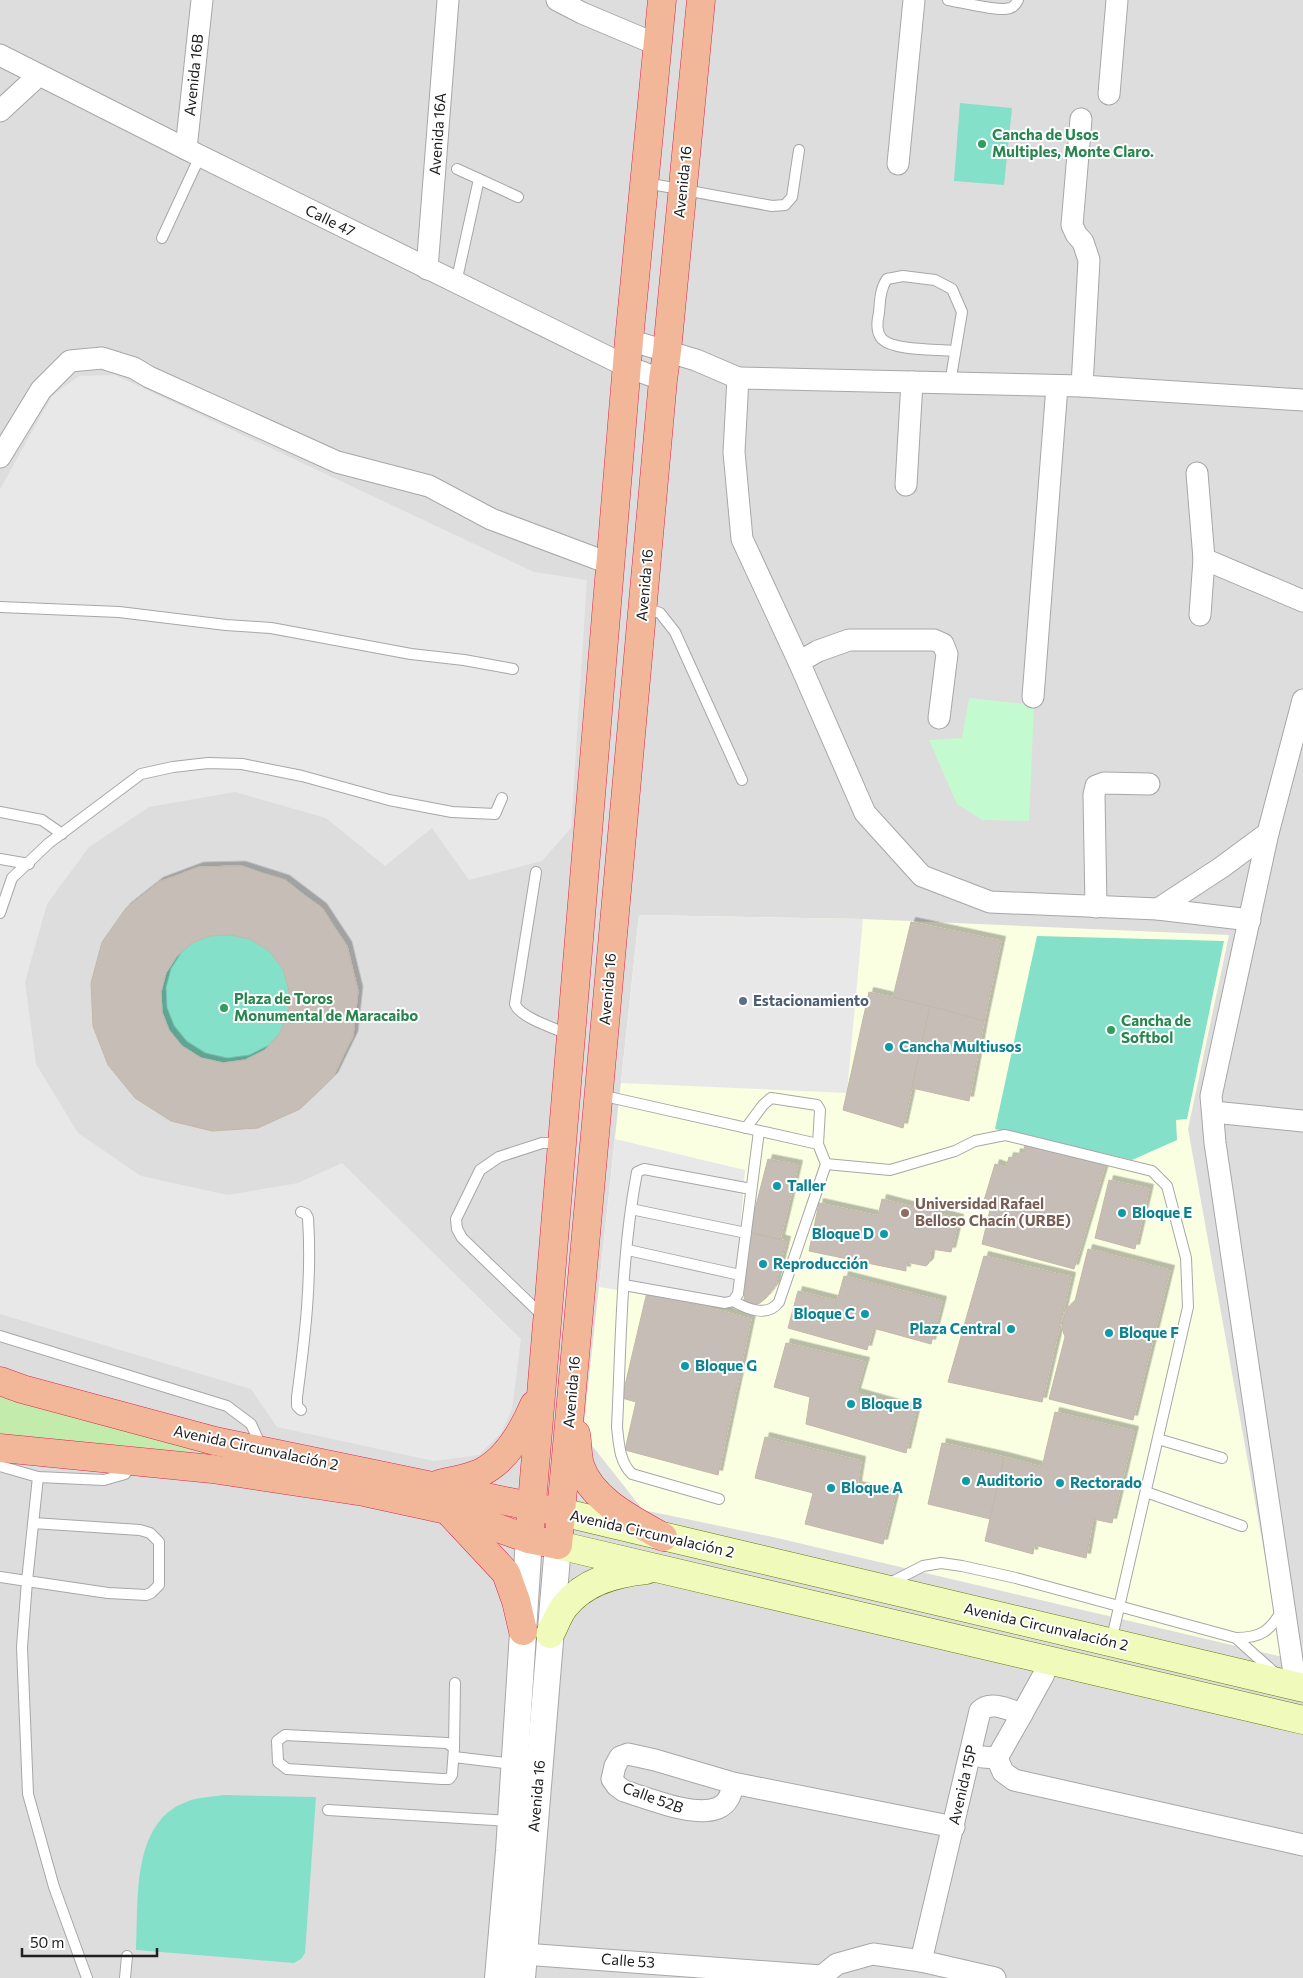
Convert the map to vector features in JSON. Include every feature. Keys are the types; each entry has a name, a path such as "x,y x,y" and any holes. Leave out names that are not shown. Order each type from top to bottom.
{"highway":[{"name":"Avenida 16","path":"529,1539 629,340 662,0"},
{"name":"Avenida 16","path":"558,1545 663,380 701,0"},
{"name":"Avenida Circunvalación 2","path":"0,1382 215,1441 561,1512"},
{"path":"434,1486 478,1474 503,1454 516,1440 528,1420 541,1387"},
{"path":"571,1395 580,1465 595,1490 624,1515 663,1537"},
{"name":"Avenida Circunvalación 2","path":"0,1448 212,1469 364,1492 447,1510 529,1539 558,1545"},
{"path":"447,1510 506,1573 516,1601 523,1631"}],"main road":[{"name":"Avenida Circunvalación 2","path":"561,1512 1295,1686"},
{"name":"Avenida Circunvalación 2","path":"558,1545 1303,1720"},
{"path":"550,1634 565,1606 589,1584 621,1572 656,1568"}],"street":[{"name":"Avenida 16B","path":"193,153 202,0"},
{"name":"Avenida 16A","path":"428,269 448,0"},
{"path":"557,0 582,13 658,44"},
{"path":"898,164 914,0"},
{"path":"1109,94 1117,0"},
{"name":"Calle 47","path":"0,55 456,283 628,367 663,380"},
{"path":"0,111 39,75"},
{"path":"1081,119 1072,225 1076,234 1083,242 1089,260 1082,386"},
{"path":"629,340 696,360 738,378 1082,386 1303,400"},
{"path":"0,457 40,390 70,361 102,358 134,368 149,378 337,462 428,486 491,519 565,545 611,564"},
{"path":"738,378 734,452 742,539 865,813 922,876 990,902 1158,909 1250,920"},
{"path":"906,485 912,382"},
{"path":"1033,696 1057,386"},
{"path":"1198,473 1204,559 1200,614"},
{"path":"1204,559 1303,601"},
{"path":"798,662 818,651 849,640 934,640 943,644 947,654 939,718"},
{"path":"1295,1686 1217,1152 1211,1096 1268,833 1303,700"},
{"path":"1096,907 1094,794 1096,786 1104,783 1149,784"},
{"path":"1158,909 1222,867 1268,833"},
{"path":"1213,1112 1303,1121"},
{"name":"Avenida 16","path":"498,1978 511,1821 529,1539"},
{"name":"Avenida 16","path":"523,1966 558,1545"},
{"path":"997,1758 1043,1676 1048,1661"},
{"name":"Avenida 15P","path":"921,1961 980,1711 984,1706 992,1705 1022,1714"},
{"name":"Calle 52B","path":"733,1783 731,1796 718,1808 689,1811 624,1791 612,1779 615,1766 620,1757 628,1754 733,1783 954,1827"},
{"path":"970,1754 997,1758"},
{"path":"997,1758 1003,1772 1014,1780 1303,1845"},
{"name":"Calle 53","path":"523,1966 821,1977 837,1964 873,1954 921,1961 995,1978"}],"lane":[{"path":"948,0 1002,9 1011,8 1018,0"},
{"path":"645,183 772,206 785,205 792,197 799,150"},
{"path":"162,238 193,153"},
{"path":"457,169 518,197"},
{"path":"456,283 479,179"},
{"path":"950,383 962,312 952,289 935,280 903,276 887,279 883,285 877,322 881,338 896,346 954,351"},
{"path":"643,606 660,613 675,632 742,780"},
{"path":"0,607 119,612 226,625 271,628 411,654 464,660 513,669"},
{"path":"0,913 12,878 49,844 141,774 173,767 208,763 242,764 302,776 389,800 452,812 495,814 502,798"},
{"path":"0,812 42,820 62,834"},
{"path":"0,860 29,864"},
{"path":"536,872 515,1004 517,1009 524,1014 571,1036"},
{"path":"599,1095 818,1144"},
{"path":"733,1301 743,1307 762,1312 776,1307 826,1164 818,1144 820,1110 817,1105 772,1098 763,1105 746,1128"},
{"path":"624,1285 725,1303 733,1301 738,1294 759,1131"},
{"path":"826,1164 890,1170 955,1151 975,1141 1004,1135 1152,1171 1167,1186 1186,1258 1189,1283 1188,1307 1111,1643"},
{"path":"547,1320 462,1238 457,1229 456,1220 480,1170 499,1157 542,1143 562,1143"},
{"path":"719,1499 632,1474 625,1467 620,1451 617,1428 624,1285 632,1209 637,1172 644,1168 752,1189"},
{"path":"632,1209 746,1233"},
{"path":"301,1212 306,1214 308,1218 310,1256 308,1306 297,1397 297,1406 301,1410"},
{"path":"628,1250 740,1275"},
{"path":"0,1336 227,1406 251,1424 264,1451"},
{"path":"1158,1439 1222,1458"},
{"path":"0,1466 38,1477 104,1480 124,1474 136,1461"},
{"path":"38,1477 22,1647 28,1794 54,1887 87,1978"},
{"path":"1146,1492 1242,1526"},
{"path":"0,1577 108,1592 146,1595 156,1589 160,1578 159,1542 150,1533 140,1530 33,1523"},
{"path":"881,1588 923,1566 940,1563 962,1566 1016,1578 1236,1638 1259,1636 1271,1627 1284,1607"},
{"path":"1236,1638 1295,1686"},
{"path":"455,1683 454,1752 452,1775 448,1779 287,1769 278,1762 277,1742 286,1735 447,1744 454,1752 514,1764"},
{"path":"328,1810 511,1821"},
{"path":"125,1978 127,1956"}],"shaded area":[{"path":"0,0 1303,0 1303,1978 0,1978"},
{"path":"115,375 534,572 587,580 571,828 542,861 469,880 432,828 385,866 326,818 235,792 149,807 89,847 47,904 25,982 36,1064 78,1133 141,1176 228,1195 298,1183 342,1163 521,1339 512,1409 501,1433 479,1455 434,1461 277,1427 251,1389 0,1314 0,489 52,396 79,376"},
{"name":"Universidad Rafael Belloso Chacín (URBE)","path":"639,915 863,919 1229,935 1188,1129 1283,1657 773,1537 643,1510 583,1434"},
{"name":"Estacionamiento","path":"639,915 863,919 847,1093 621,1083"},
{"path":"615,1139 745,1170 734,1310 599,1287"}],"green space":[{"name":"Cancha de Usos Multiples, Monte Claro.","path":"960,103 1012,108 1004,185 954,181"},
{"path":"969,698 1034,705 1029,821 982,820 957,804 929,740 962,738"},
{"name":"Plaza de Toros Monumental de Maracaibo","path":"211,866 237,866 262,871 286,881 318,904 334,924 346,947 354,972 356,998 354,1024 346,1049 334,1072 318,1092 298,1108 262,1125 237,1130 211,1130 186,1125 162,1115 130,1092 114,1072 97,1036 92,1011 92,985 97,960 107,936 130,904 150,888 186,871"},
{"name":"Cancha de Softbol","path":"1037,936 1224,941 1187,1119 1176,1120 1177,1140 1132,1160 995,1129"},
{"path":"0,1395 204,1453 0,1435"},
{"path":"224,1795 316,1797 305,1953 301,1959 294,1963 136,1950 138,1888 141,1866 146,1846 155,1827 168,1812 186,1802"}],"building":[{"name":"Plaza de Toros Monumental de Maracaibo","path":"241,866 285,880 322,908 347,946 358,991 353,1036 333,1077 300,1109 258,1128 212,1131 171,1121 135,1098 108,1065 93,1026 91,983 102,942 126,908 159,882 199,867","holes":["230,935 250,939 269,951 283,969 289,991 288,1013 280,1033 265,1050 245,1060 223,1063 201,1058 182,1046 169,1030 162,1012 161,992 166,973 177,956 192,943 210,936"]},
{"name":"Cancha Multiusos","path":"911,922 1001,941 984,1021 893,997"},
{"name":"Cancha Multiusos","path":"869,992 930,1006 903,1128 843,1110"},
{"name":"Cancha Multiusos","path":"930,1006 984,1021 969,1101 912,1088"},
{"path":"1025,1143 1106,1162 1074,1269 982,1244 990,1210 982,1207 995,1164 1006,1168 1009,1157 1015,1158 1016,1153 1023,1155"},
{"name":"Taller","path":"768,1159 798,1165 780,1240 749,1232"},
{"name":"Bloque E","path":"1109,1180 1149,1189 1135,1249 1095,1238"},
{"name":"Bloque D","path":"882,1199 959,1219 951,1252 931,1249 929,1263 926,1266 906,1262 906,1271 809,1251 819,1203 878,1216"},
{"name":"Reproducción","path":"749,1232 786,1241 775,1286 766,1298 754,1305 744,1302"},
{"name":"Bloque F","path":"1088,1249 1170,1270 1133,1420 1049,1399 1065,1337 1062,1328 1063,1319 1067,1308 1075,1301"},
{"name":"Plaza Central","path":"984,1256 1071,1277 1042,1402 948,1382"},
{"name":"Bloque C","path":"844,1276 942,1301 931,1344 873,1328 867,1350 788,1328 798,1291 837,1301"},
{"name":"Bloque G","path":"647,1292 751,1319 718,1475 625,1450 636,1402 622,1398"},
{"name":"Bloque B","path":"786,1343 865,1362 856,1393 916,1410 906,1453 806,1424 810,1397 774,1387"},
{"name":"Rectorado","path":"1055,1412 1134,1431 1112,1523 1093,1519 1086,1558 1034,1545 1033,1554 985,1541 1004,1457 1042,1467"},
{"name":"Bloque A","path":"765,1437 861,1461 857,1486 895,1495 883,1544 805,1524 813,1493 755,1478"},
{"name":"Auditorio","path":"942,1443 1004,1457 990,1519 928,1504"}],"place":[{"name":"Cancha de Usos Multiples, Monte Claro.","path":"982,144"},
{"name":"Estacionamiento","path":"743,1001"},
{"name":"Plaza de Toros Monumental de Maracaibo","path":"224,1008"},
{"name":"Cancha de Softbol","path":"1111,1030"},
{"name":"Cancha Multiusos","path":"889,1047"},
{"name":"Taller","path":"777,1186"},
{"name":"Universidad Rafael Belloso Chacín (URBE)","path":"905,1213"},
{"name":"Bloque E","path":"1122,1213"},
{"name":"Bloque D","path":"884,1234"},
{"name":"Reproducción","path":"763,1264"},
{"name":"Bloque C","path":"865,1314"},
{"name":"Plaza Central","path":"1011,1329"},
{"name":"Bloque F","path":"1109,1333"},
{"name":"Bloque G","path":"685,1366"},
{"name":"Bloque B","path":"851,1404"},
{"name":"Auditorio","path":"966,1481"},
{"name":"Rectorado","path":"1060,1483"},
{"name":"Bloque A","path":"831,1488"}]}
